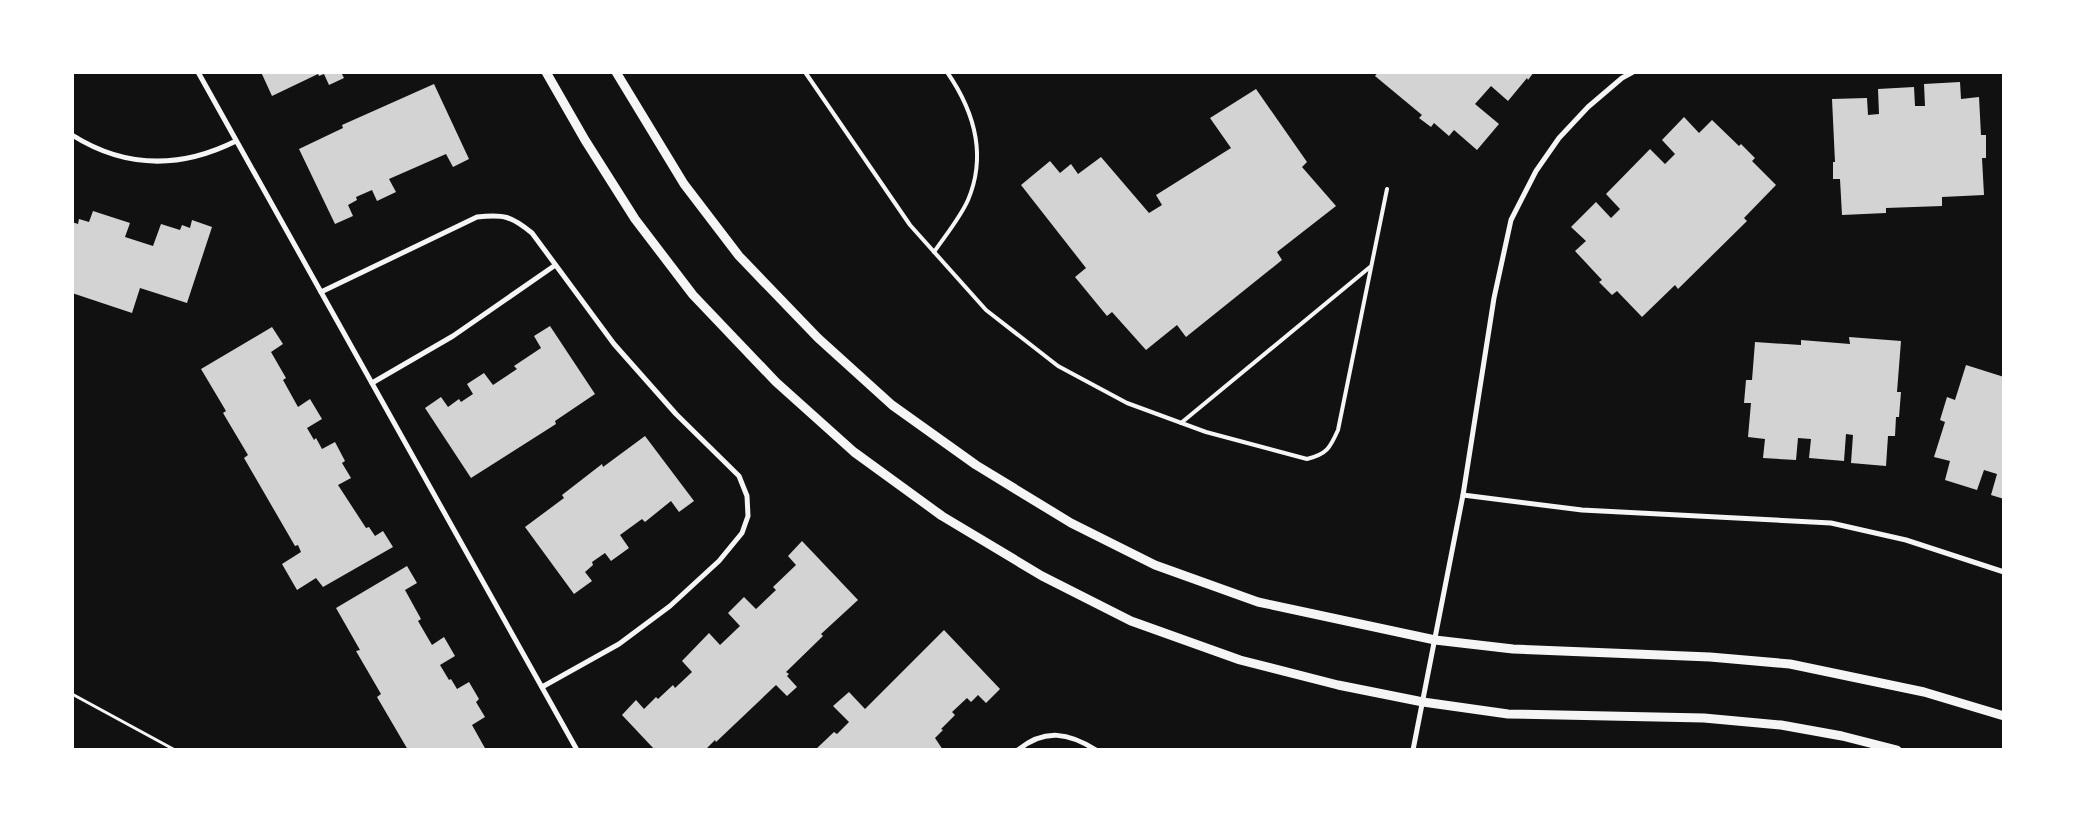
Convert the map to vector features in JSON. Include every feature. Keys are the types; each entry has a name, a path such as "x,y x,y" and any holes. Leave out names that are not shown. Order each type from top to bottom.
{"street":[{"path":"198,72 576,750"},
{"path":"546,72 585,140 635,219 693,295 776,382 854,452 942,516 1042,576 1131,621 1240,660 1338,685 1423,702 1508,714 1704,718 1781,725 1842,736 1897,750"},
{"path":"616,72 684,184 739,256 818,338 892,405 976,465 1071,523 1155,565 1258,602 1435,640 1513,648 1710,657 1790,664 1924,692 2004,716"},
{"path":"1413,750 1463,495 1492,308 1511,220 1536,171 1559,138 1588,107 1622,78 1632,72"},
{"path":"72,136 93,148 118,156 158,162 194,158 236,141"},
{"path":"321,292 477,217 496,215 514,219 532,233 554,266 614,344 676,414 739,476 747,496 748,516 742,533 718,561 670,606 619,644 542,687"},
{"path":"372,382 453,336 554,266"},
{"path":"1463,495 1582,510 1832,523 1906,540 2004,572"},
{"path":"1018,750 1036,738 1057,734 1077,738 1096,750"}],"lane":[{"path":"804,72 910,225 986,310 1058,366 1127,404 1232,439 1307,459 1320,456 1330,448 1338,430 1387,189"},
{"path":"934,252 968,201 976,175 977,146 972,116 948,72"},
{"path":"1181,423 1371,267"}],"path":[{"path":"72,694 175,750"}],"building":[{"path":"261,72 341,72 344,78 329,85 324,74 319,76 318,74 272,96"},
{"path":"1378,72 1534,72 1508,101 1491,86 1475,104 1499,124 1477,150 1454,130 1449,136 1434,123 1431,127 1419,118 1422,115 1375,76"},
{"path":"1960,82 1961,99 1979,97 1981,135 1986,135 1986,158 1982,158 1984,195 1942,197 1942,206 1886,208 1886,213 1842,215 1840,179 1833,179 1833,162 1835,162 1832,99 1867,98 1868,115 1879,114 1878,89 1914,87 1915,106 1925,106 1924,84"},
{"path":"434,84 469,159 453,167 446,154 389,179 396,192 377,201 372,190 356,197 357,200 348,205 353,216 335,224 299,149 343,128 342,125"},
{"path":"1256,89 1307,162 1302,167 1336,206 1277,252 1282,260 1186,337 1177,325 1146,350 1112,312 1107,316 1075,277 1086,268 1021,185 1050,161 1060,173 1071,164 1078,174 1101,157 1149,213 1162,205 1156,195 1231,148 1210,118"},
{"path":"1684,117 1699,133 1712,120 1739,146 1741,144 1755,158 1752,161 1776,185 1744,218 1747,221 1678,289 1675,285 1642,317 1617,291 1612,295 1599,282 1602,280 1575,251 1586,241 1571,227 1596,202 1611,218 1620,209 1606,194 1650,149 1665,164 1675,154 1662,140"},
{"path":"93,211 130,223 125,237 153,246 161,224 180,230 182,225 190,228 192,220 212,227 187,303 140,288 132,313 72,293 72,222 78,224 79,219 89,222"},
{"path":"550,326 595,394 555,421 556,424 471,478 425,408 441,397 448,407 459,399 461,402 473,394 467,384 484,373 493,385 517,369 514,366 541,348 534,336"},
{"path":"272,327 283,344 271,352 286,378 283,380 298,407 310,399 322,419 307,428 314,440 316,438 322,449 335,442 345,461 342,463 351,478 338,485 366,528 369,527 375,536 383,531 393,547 323,587 316,578 297,590 282,564 301,552 298,545 295,546 244,458 248,455 223,413 226,411 201,369"},
{"path":"1849,337 1901,341 1897,392 1901,392 1899,417 1896,417 1895,436 1888,436 1886,466 1851,463 1853,435 1846,434 1844,461 1809,458 1811,439 1798,438 1796,460 1763,458 1765,439 1748,437 1751,403 1744,403 1746,380 1752,380 1755,342 1801,345 1801,340 1850,344"},
{"path":"1966,365 2004,377 2004,499 1991,495 1997,474 1984,470 1977,490 1945,480 1950,461 1934,457 1945,422 1940,420 1947,397 1955,400"},
{"path":"645,436 694,501 679,512 671,501 645,522 642,519 620,535 629,548 611,561 605,553 592,562 593,565 585,572 592,581 574,594 525,527 564,498 562,495 602,464 603,467"},
{"path":"802,541 858,600 821,634 823,636 786,672 789,674 787,676 797,687 787,696 776,685 716,742 715,740 705,750 655,750 622,715 636,700 644,709 656,697 658,699 673,685 675,688 692,672 682,661 709,633 720,645 740,626 728,613 744,597 756,609 776,590 773,587 796,565 788,556"},
{"path":"407,566 417,583 405,590 421,619 418,621 432,645 444,637 455,656 440,665 457,689 469,682 479,699 476,702 485,717 472,725 486,750 408,750 377,697 381,694 356,651 360,650 336,608"},
{"path":"944,630 1000,689 986,703 978,695 971,702 967,698 952,712 955,715 935,738 943,750 815,750 834,732 837,734 849,722 833,706 849,692 865,709"}]}
